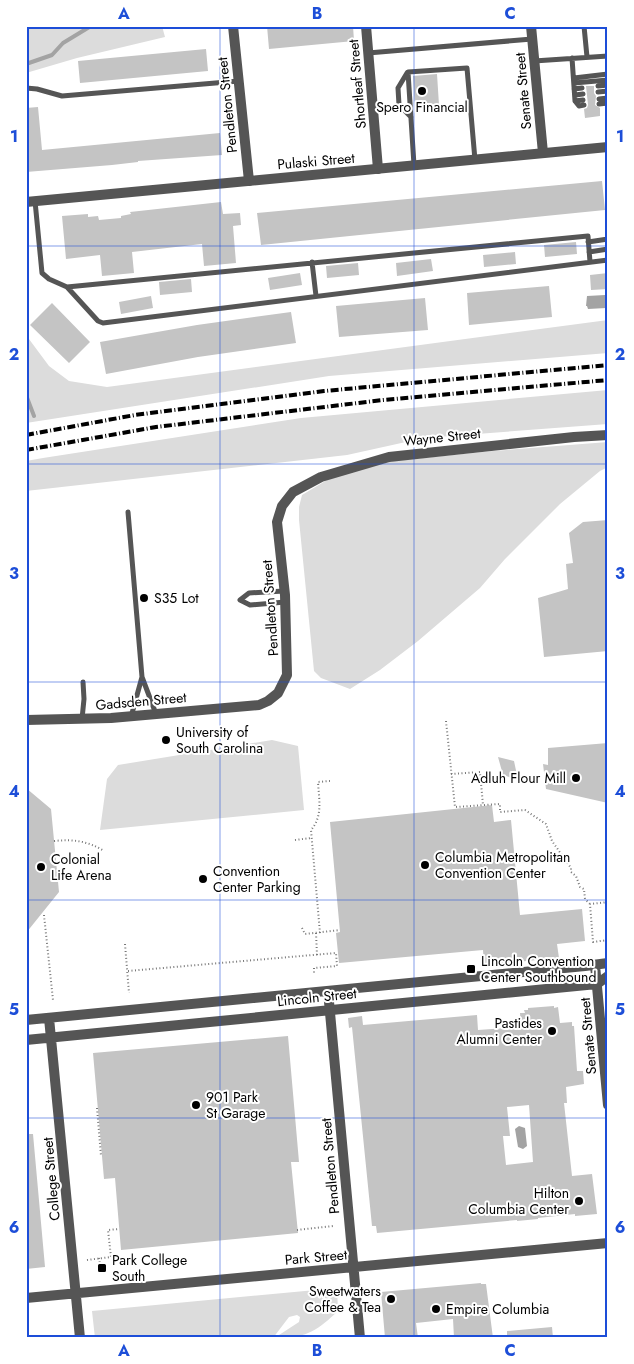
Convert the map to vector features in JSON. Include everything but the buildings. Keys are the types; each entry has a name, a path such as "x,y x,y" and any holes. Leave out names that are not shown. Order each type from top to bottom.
{"street":[{"name":"Pendleton Street","path":"233,26 249,181"},
{"name":"Shortleaf Street","path":"366,26 378,169"},
{"name":"Senate Street","path":"531,26 543,153"},
{"name":"Pulaski Street","path":"31,201 608,147"},
{"name":"Wayne Street","path":"288,498 303,485 338,471 389,457 608,435"},
{"name":"Pendleton Street","path":"259,705 278,694 286,675 285,602 277,522 278,514 288,498"},
{"name":"Gadsden Street","path":"26,720 82,720 259,705"},
{"name":"Lincoln Street","path":"26,1020 608,963"},
{"name":"Senate Street","path":"595,965 608,1105"},
{"path":"597,984 608,976"},
{"name":"Lincoln Street","path":"26,1040 597,984"},
{"name":"Pendleton Street","path":"328,991 360,1338"},
{"name":"College Street","path":"49,1018 80,1338"},
{"name":"Park Street","path":"26,1298 608,1243"}],"lane":[{"path":"584,26 587,58"},
{"path":"368,53 532,39"},
{"path":"534,61 608,56"},
{"path":"572,58 574,89 579,106 584,103"},
{"path":"408,72 467,68 476,160"},
{"path":"408,72 414,165"},
{"path":"408,72 398,88 398,97 399,105 411,117"},
{"path":"574,89 608,74"},
{"path":"574,89 608,80"},
{"path":"26,88 37,88 62,96 239,81"},
{"path":"608,85 598,89 608,91"},
{"path":"574,89 582,91"},
{"path":"608,98 599,101 608,103"},
{"path":"31,201 42,273 49,279 67,286 588,236 590,262"},
{"path":"588,242 608,239"},
{"path":"589,252 608,249"},
{"path":"67,286 98,321 104,323 608,260"},
{"path":"312,262 316,296"},
{"path":"128,512 142,677 156,714"},
{"path":"284,591 249,593 240,600 250,605 285,602"},
{"path":"131,716 142,677"},
{"path":"82,720 83,682"}],"path":[{"path":"446,722 454,807 500,804 500,812 525,810 546,824 552,841 571,872 576,876 580,887 584,889 585,899 590,904 593,948"},
{"path":"451,774 480,772 484,805"},
{"path":"320,933 311,830 316,823 320,811 318,782 330,781"},
{"path":"295,840 311,838"},
{"path":"54,841 71,839 94,845 104,851"},
{"path":"590,904 608,902"},
{"path":"44,915 52,1000"},
{"path":"302,928 305,934 340,930"},
{"path":"316,933 317,954"},
{"path":"593,942 608,940"},
{"path":"125,944 129,993"},
{"path":"128,971 336,953 336,966 314,968 314,975"},
{"path":"97,1108 101,1156"},
{"path":"297,1230 333,1226"},
{"path":"86,1260 110,1257 108,1230 119,1228"},
{"path":"99,1258 101,1271"}],"shaded area":[{"path":"26,26 162,26 165,37 77,58 26,73"},
{"path":"605,295 606,308 588,309 586,306 587,296"},
{"path":"608,320 608,353 329,376 26,423 26,335 49,366 69,381 107,387"},
{"path":"608,390 608,424 424,438 347,455 26,491 26,461 43,458 301,418"},
{"path":"608,442 608,467 600,471 560,504 505,559 480,588 418,641 380,670 350,689 321,678 314,671 299,520 299,507 302,495 332,477 393,461"},
{"path":"272,740 298,746 304,810 100,830 107,779 118,765"},
{"path":"519,1126 525,1128 527,1146 523,1149 518,1147 515,1129"},
{"path":"337,1288 338,1311 325,1323 312,1331 289,1338 280,1338 279,1335 299,1322 300,1317 297,1315 289,1317 273,1338 95,1338 92,1311"}],"waterway":[{"path":"26,64 52,55 63,43 91,26"},
{"path":"26,395 34,416"}],"railway":[{"path":"26,435 135,415 324,391 608,365"},
{"path":"26,450 156,427 383,400 608,380"}],"place":[{"name":"Spero Financial","path":"422,91"},
{"name":"S35 Lot","path":"144,598"},
{"name":"University of South Carolina","path":"166,740"},
{"name":"Adluh Flour Mill","path":"576,778"},
{"name":"Columbia Metropolitan Convention Center","path":"425,865"},
{"name":"Colonial Life Arena","path":"41,867"},
{"name":"Convention Center Parking","path":"203,879"},
{"name":"Lincoln Convention Center Southbound","path":"471,969"},
{"name":"Pastides Alumni Center","path":"552,1031"},
{"name":"901 Park St Garage","path":"196,1105"},
{"name":"Hilton Columbia Center","path":"579,1201"},
{"name":"Park College South","path":"102,1268"},
{"name":"Sweetwaters Coffee & Tea","path":"391,1299"},
{"name":"Empire Columbia","path":"436,1309"}]}
